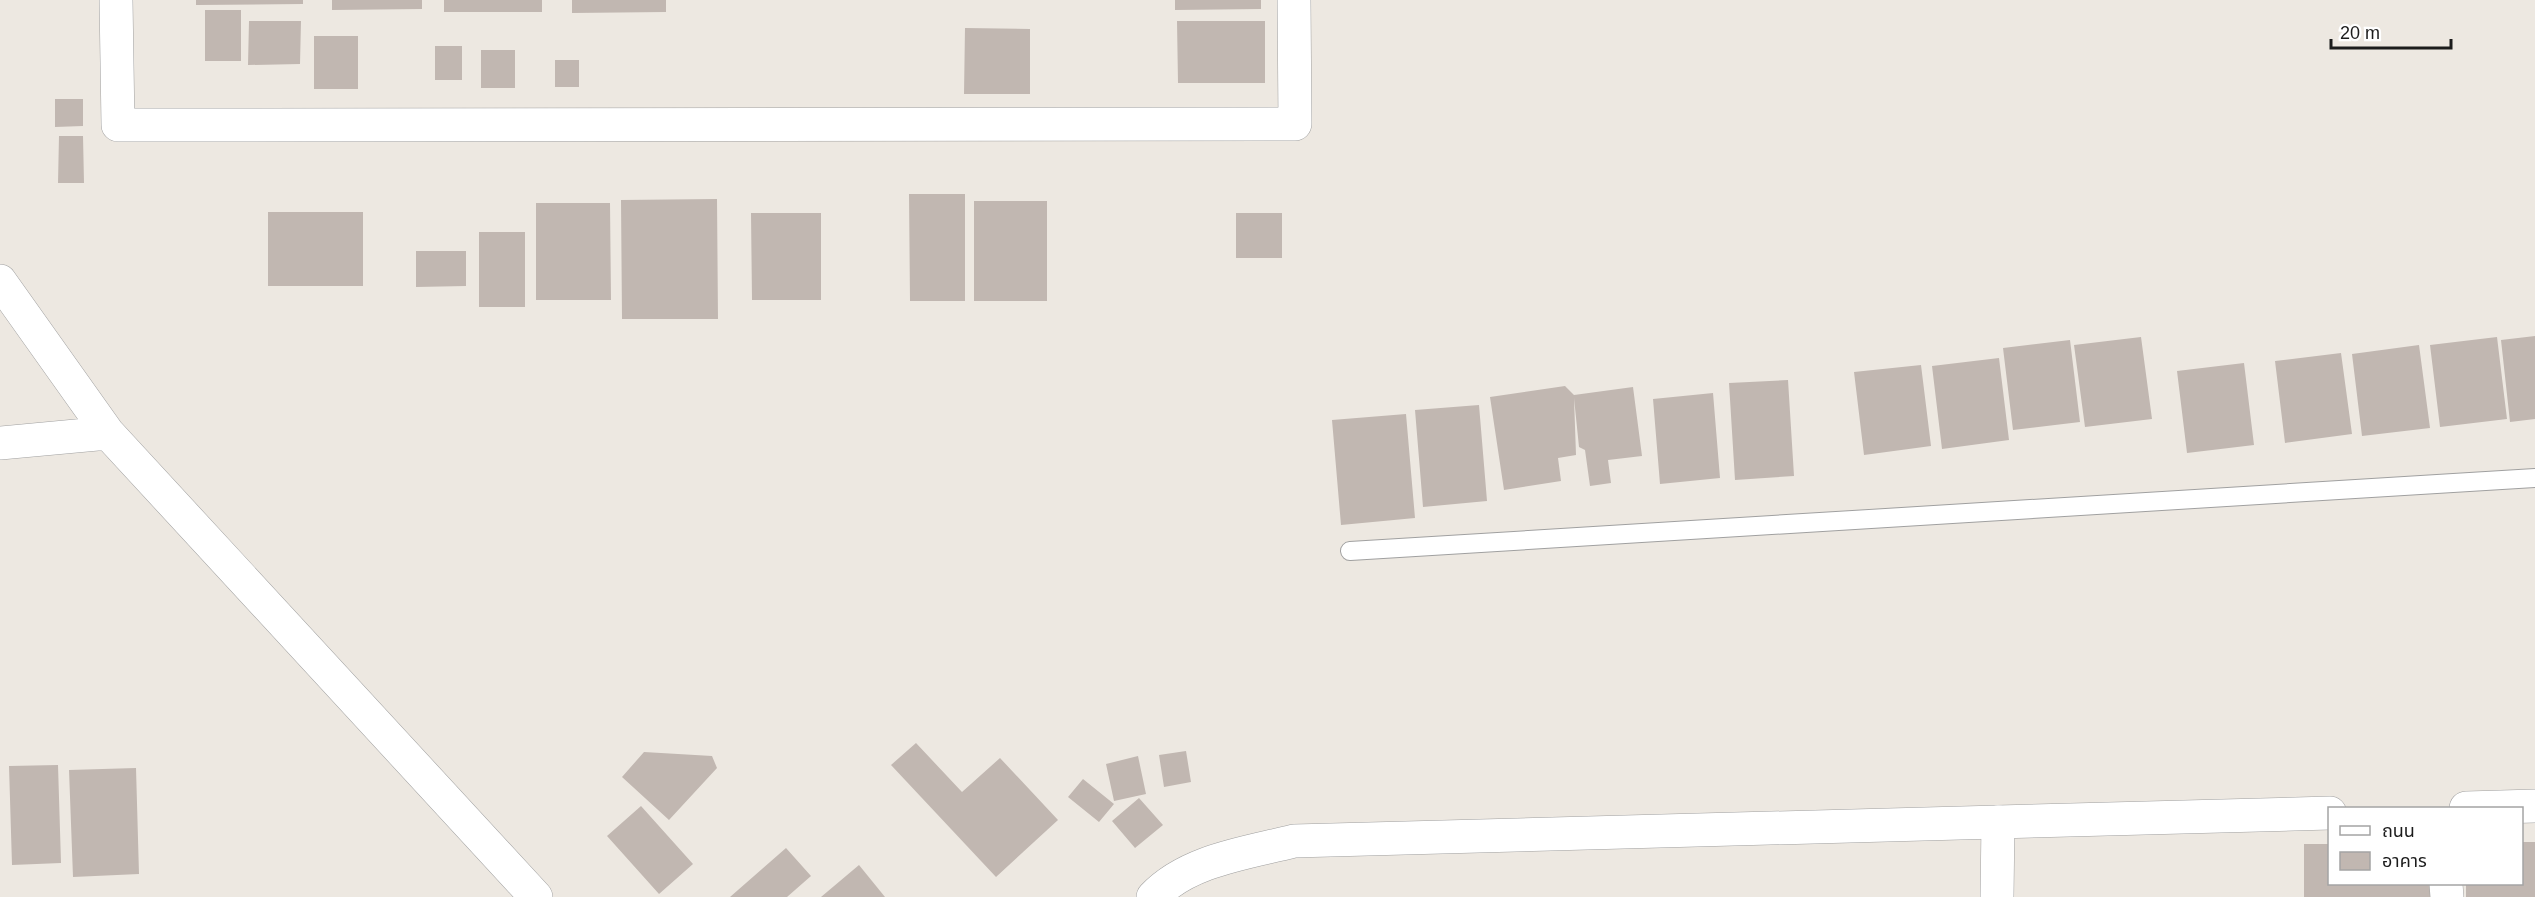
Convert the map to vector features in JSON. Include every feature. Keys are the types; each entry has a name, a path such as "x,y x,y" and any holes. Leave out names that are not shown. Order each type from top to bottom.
{"street":[{"path":"116,0 118,126 1295,124 1294,0"},
{"path":"0,280 108,433 536,897"},
{"path":"0,443 108,433"},
{"path":"2500,807 2535,806"},
{"path":"1153,897 1165,884 1211,862 1294,841 2328,813"},
{"path":"1997,897 1998,822"}],"lane":[{"path":"1350,551 2535,478"}],"building":[{"path":"196,0 303,0 303,4 196,5"},
{"path":"332,0 422,0 422,9 332,10"},
{"path":"444,0 542,0 542,12 444,12"},
{"path":"572,0 666,0 666,12 572,13"},
{"path":"1175,0 1261,0 1261,9 1175,10"},
{"path":"205,10 241,10 241,61 205,61"},
{"path":"249,21 301,21 300,64 248,65"},
{"path":"1177,21 1265,21 1265,83 1178,83"},
{"path":"965,28 1030,29 1030,94 964,94"},
{"path":"314,36 358,36 358,89 314,89"},
{"path":"435,46 462,46 462,80 435,80"},
{"path":"481,50 515,50 515,88 481,88"},
{"path":"555,60 579,60 579,87 555,87"},
{"path":"55,99 83,99 83,126 55,127"},
{"path":"59,136 83,136 84,183 58,183"},
{"path":"909,194 965,194 965,301 910,301"},
{"path":"717,199 718,319 622,319 621,200"},
{"path":"974,201 1047,201 1047,301 974,301"},
{"path":"536,203 610,203 611,300 536,300"},
{"path":"268,212 363,212 363,286 268,286"},
{"path":"751,213 821,213 821,300 752,300"},
{"path":"1236,213 1282,213 1282,258 1236,258"},
{"path":"479,232 525,232 525,307 479,307"},
{"path":"416,251 466,251 466,286 416,287"},
{"path":"2535,336 2535,419 2510,422 2501,340"},
{"path":"2141,337 2152,419 2085,427 2074,345"},
{"path":"2497,337 2507,419 2440,427 2430,345"},
{"path":"2070,340 2080,422 2013,430 2003,348"},
{"path":"2419,345 2430,428 2362,436 2352,354"},
{"path":"2341,353 2352,434 2285,443 2275,361"},
{"path":"1999,358 2009,440 1942,449 1932,366"},
{"path":"2244,363 2254,445 2187,453 2177,371"},
{"path":"1921,365 1931,446 1864,455 1854,372"},
{"path":"1788,380 1794,476 1735,480 1729,383"},
{"path":"1565,386 1574,395 1633,387 1642,456 1608,460 1611,483 1590,486 1585,450 1579,447 1574,398 1576,455 1558,458 1561,481 1504,490 1490,397"},
{"path":"1713,393 1720,478 1660,484 1653,399"},
{"path":"1479,405 1487,501 1423,507 1415,410"},
{"path":"1406,414 1415,518 1341,525 1332,420"},
{"path":"916,743 962,792 1000,758 1058,820 996,877 891,765"},
{"path":"1186,751 1191,782 1164,787 1159,755"},
{"path":"644,752 712,756 717,768 669,820 622,777"},
{"path":"1138,756 1146,794 1114,801 1106,764"},
{"path":"58,765 61,863 12,865 9,766"},
{"path":"136,768 139,874 73,877 69,770"},
{"path":"1083,779 1114,804 1099,822 1068,797"},
{"path":"1139,798 1163,825 1135,848 1112,821"},
{"path":"641,806 693,864 659,894 607,836"},
{"path":"2523,842 2535,842 2535,897 2466,897 2466,885 2523,885"},
{"path":"2304,844 2328,844 2328,885 2431,885 2431,897 2304,897"},
{"path":"786,848 811,876 787,897 730,897"},
{"path":"859,865 885,897 821,897"}]}
